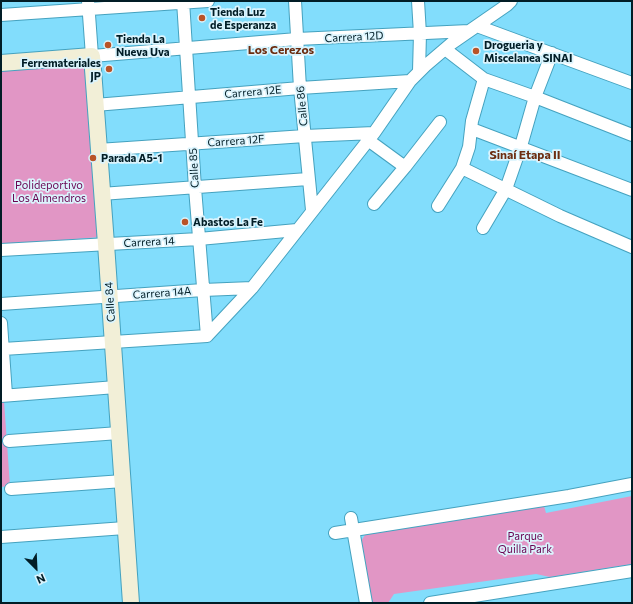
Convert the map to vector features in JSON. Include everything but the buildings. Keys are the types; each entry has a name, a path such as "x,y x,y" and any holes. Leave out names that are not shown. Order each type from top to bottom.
{"street":[{"path":"1,15 88,5 208,1"},
{"name":"Calle 86","path":"295,1 300,88 312,210"},
{"path":"418,1 420,34 419,71"},
{"path":"3,349 207,336 252,288 371,137 410,81 419,71 445,49 511,1"},
{"name":"Calle 85","path":"183,2 195,188 207,336"},
{"name":"Calle 84","path":"88,5 131,603"},
{"path":"473,29 552,54 632,83"},
{"name":"Carrera 12D","path":"1,63 297,39 420,34 473,29"},
{"path":"445,49 484,79 535,97 632,136"},
{"path":"483,228 506,189 521,146 535,97 552,54"},
{"path":"438,206 462,168 469,147 472,120 484,79"},
{"name":"Carrera 12E","path":"95,105 300,88 410,81"},
{"path":"374,204 440,122"},
{"path":"472,128 632,190"},
{"name":"Carrera 12F","path":"98,150 305,136 371,137"},
{"path":"371,137 405,167"},
{"path":"462,168 506,189 532,204 632,247"},
{"path":"101,194 308,179"},
{"name":"Carrera 14","path":"1,250 199,239 297,230"},
{"name":"Carrera 14A","path":"1,304 252,288"},
{"path":"1,323 4,396 116,387"},
{"path":"9,441 119,433"},
{"path":"11,489 122,481"},
{"path":"335,533 569,496 632,484"},
{"path":"351,518 366,603"},
{"path":"1,537 125,528"},
{"path":"430,603 632,570"}],"green space":[{"name":"Polideportivo Los Almendros","path":"88,62 100,237 1,245 1,68"},
{"path":"1,401 4,401 10,486 1,487"},
{"name":"Parque Quilla Park","path":"632,496 632,564 550,577 536,574 394,594 388,603 372,603 361,541 365,535 544,506 546,513"}],"place":[{"name":"Tienda Luz de Esperanza","path":"202,18"},
{"name":"Tienda La Nueva Uva","path":"108,45"},
{"name":"Drogueria y Miscelanea SINAI","path":"476,51"},
{"name":"Ferremateriales JP","path":"109,69"},
{"name":"Parada A5-1","path":"93,158"},
{"name":"Abastos La Fe","path":"185,222"}],"district":[{"name":"Los Cerezos","path":"281,50"},
{"name":"Sinaí Etapa II","path":"525,155"}]}
